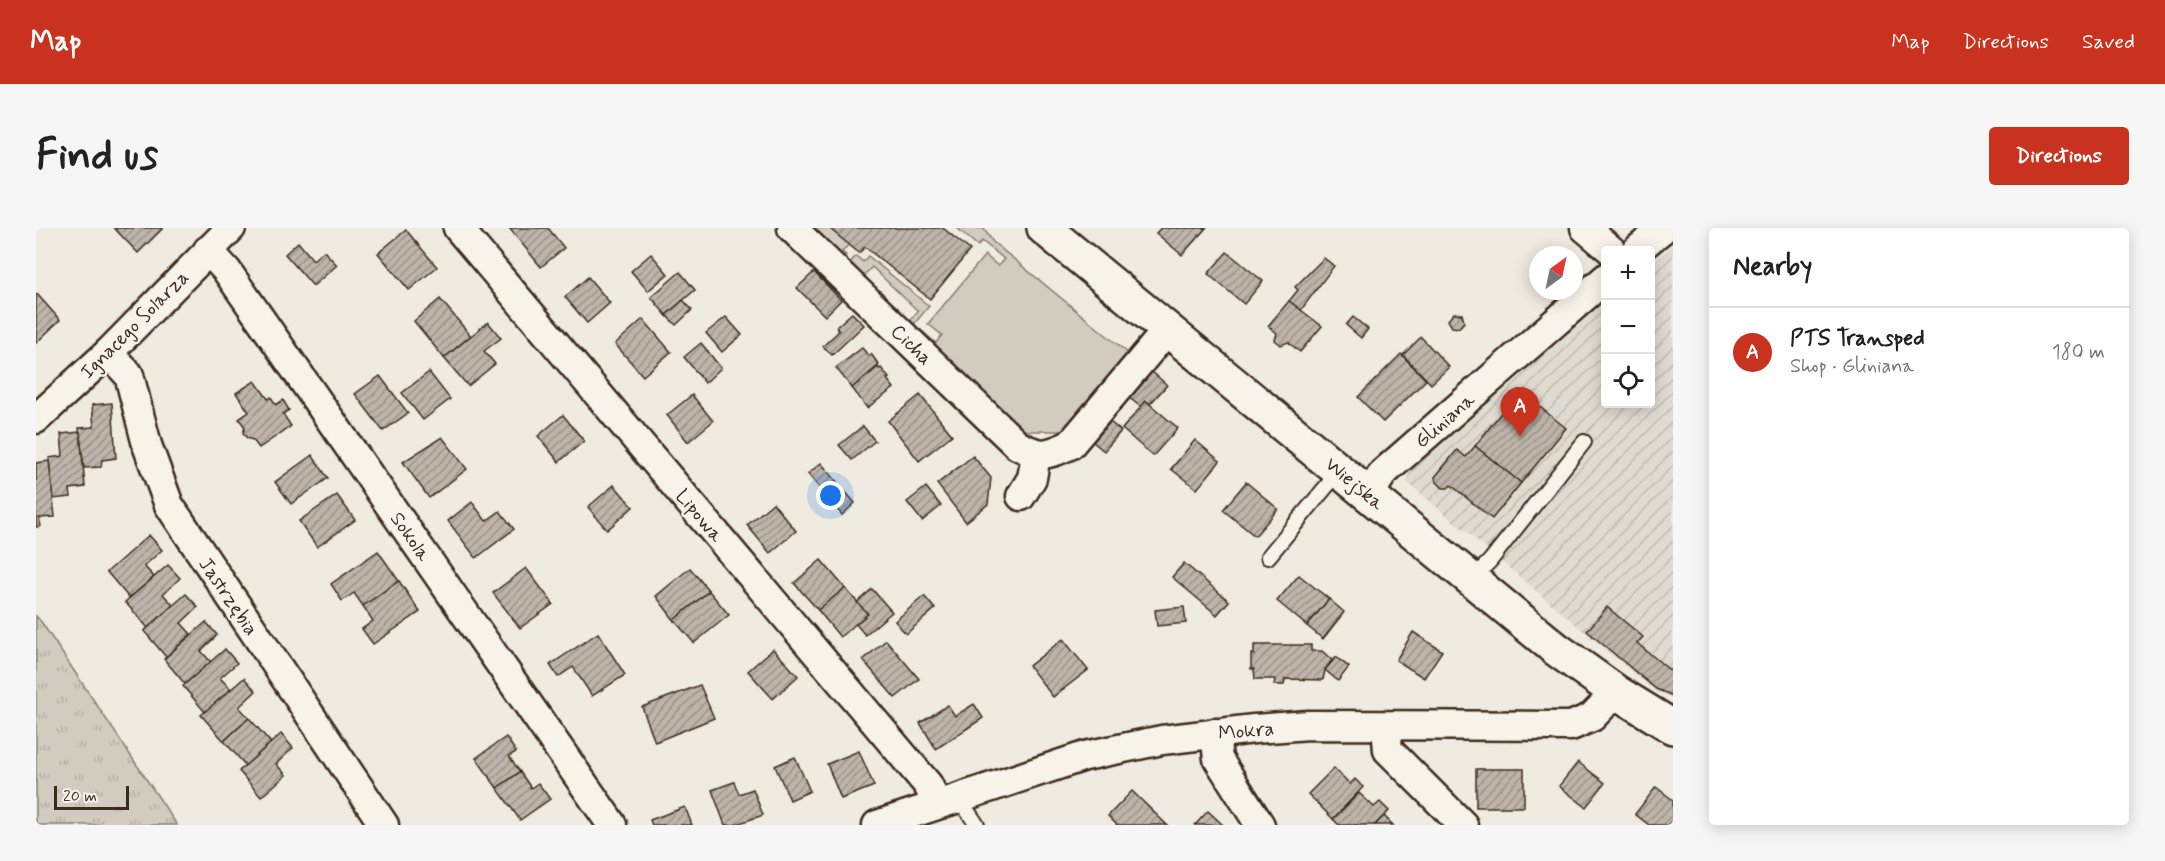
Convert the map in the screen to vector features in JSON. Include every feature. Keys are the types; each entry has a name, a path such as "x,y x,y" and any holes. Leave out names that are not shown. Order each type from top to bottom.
{"street":[{"name":"Ignacego Solarza","path":"36,419 108,353 231,228"},
{"name":"Lipowa","path":"458,228 928,785 948,801"},
{"name":"Cicha","path":"792,228 1017,445 1036,455"},
{"name":"Wiejska","path":"1044,228 1556,649 1616,692 1673,728"},
{"path":"1585,228 1606,246"},
{"path":"1642,246 1664,228"},
{"name":"Sokola","path":"208,250 227,271 612,825"},
{"name":"Gliniana","path":"1369,495 1383,473 1601,282"},
{"path":"1021,496 1032,478 1036,455 1054,452 1070,445 1168,329"},
{"name":"Jastrzębia","path":"108,353 129,375 147,445 169,505 384,825"},
{"name":"Mokra","path":"878,825 1085,756 1162,740 1309,725 1571,726 1592,717 1616,692"},
{"path":"1386,727 1388,750 1463,825"},
{"path":"1215,733 1218,759 1260,825"}],"lane":[{"path":"1471,580 1490,561 1584,442"},
{"path":"1268,557 1340,470"},
{"path":"948,801 977,825"}],"shaded area":[{"path":"1673,244 1673,698 1656,692 1407,482 1409,472 1601,305 1601,408 1655,408 1655,260"}],"green space":[{"path":"808,228 829,228 849,244 842,252 846,255 840,261"},
{"path":"957,228 983,228 993,242 1128,353 1064,431 1018,431 917,335 921,330 936,343 942,335 928,324 985,255 998,266 1004,259 982,241 978,246"},
{"path":"856,256 863,262 868,256 929,306 910,329 906,325 918,311 872,267 859,280 846,267"},
{"path":"36,616 42,623 177,825 36,825"}],"building":[{"path":"114,228 163,228 138,253"},
{"path":"511,228 548,228 564,248 541,267"},
{"path":"829,228 943,228 970,250 930,299 865,247 859,253"},
{"path":"1161,228 1206,228 1182,255 1156,233"},
{"path":"406,230 437,267 409,290 378,253"},
{"path":"298,242 313,260 324,251 337,265 313,286 285,254"},
{"path":"1227,252 1263,281 1244,304 1208,274"},
{"path":"651,254 668,274 648,291 631,271"},
{"path":"1324,258 1334,266 1301,310 1289,301 1298,290 1295,287"},
{"path":"680,272 695,290 666,315 651,297"},
{"path":"814,272 841,300 825,316 797,288"},
{"path":"588,277 610,303 587,323 565,297"},
{"path":"36,295 60,320 36,343"},
{"path":"440,299 471,336 444,358 414,321"},
{"path":"683,300 692,310 676,325 666,315"},
{"path":"1289,301 1322,326 1300,352 1288,342 1281,345 1275,340 1277,333 1268,326"},
{"path":"852,313 864,325 832,355 823,346 839,331 836,327"},
{"path":"1454,313 1462,314 1464,322 1459,328 1452,327 1448,320"},
{"path":"726,317 742,335 722,352 706,333"},
{"path":"1353,317 1368,329 1361,338 1346,325"},
{"path":"643,319 671,352 643,376 615,344"},
{"path":"488,322 501,338 484,351 495,364 468,386 444,358"},
{"path":"1421,337 1449,367 1431,384 1403,355"},
{"path":"701,343 721,368 705,383 684,357"},
{"path":"862,348 869,356 871,354 879,365 852,388 836,368"},
{"path":"1401,354 1426,380 1383,422 1358,397"},
{"path":"878,367 889,378 887,379 894,388 867,408 852,388"},
{"path":"1150,370 1167,385 1150,404 1146,401 1141,407 1128,397"},
{"path":"429,372 450,399 423,420 402,393"},
{"path":"380,376 408,413 383,431 355,394"},
{"path":"255,381 268,399 271,397 276,405 283,400 289,410 283,414 291,426 259,448 243,433 245,427 239,419 249,412 236,393"},
{"path":"1519,390 1566,428 1521,483 1475,446"},
{"path":"692,395 713,421 688,442 667,415"},
{"path":"920,395 952,435 919,461 888,421"},
{"path":"1146,401 1178,428 1153,456 1122,429"},
{"path":"112,403 116,458 102,460 101,467 84,468 79,428 94,427 92,405"},
{"path":"563,415 584,441 559,462 538,436"},
{"path":"1110,422 1121,431 1104,451 1093,442"},
{"path":"863,426 875,441 852,460 839,445"},
{"path":"80,432 85,487 70,489 71,497 52,499 49,458 63,456 61,434"},
{"path":"442,437 467,469 429,498 403,462"},
{"path":"1195,440 1220,461 1197,489 1171,469"},
{"path":"1475,446 1521,483 1492,519 1451,485 1443,488 1435,477 1457,450 1466,457"},
{"path":"312,455 328,478 291,504 275,482"},
{"path":"973,456 991,478 988,504 966,522 937,484"},
{"path":"49,461 55,517 39,518 41,526 36,527 36,463"},
{"path":"821,463 855,503 842,515 808,474"},
{"path":"1246,482 1278,509 1255,536 1223,510"},
{"path":"614,485 633,507 607,530 588,507"},
{"path":"926,487 941,506 922,521 907,502"},
{"path":"337,495 355,520 317,547 299,521"},
{"path":"472,502 486,521 500,511 514,529 476,558 448,521"},
{"path":"773,503 796,531 770,553 747,525"},
{"path":"149,535 162,550 144,566 154,577 129,598 107,572"},
{"path":"378,551 399,581 363,606 354,593 342,601 331,584"},
{"path":"821,560 845,588 818,610 794,583"},
{"path":"1184,563 1229,601 1217,615 1172,577"},
{"path":"168,565 180,578 163,594 173,605 148,628 125,602"},
{"path":"526,568 553,604 520,628 493,593"},
{"path":"690,568 709,591 674,620 656,596"},
{"path":"1299,575 1329,599 1307,626 1277,601"},
{"path":"399,581 420,612 373,644 362,629 373,621 363,606"},
{"path":"845,588 868,614 840,637 818,610"},
{"path":"872,589 892,612 865,635 856,624 868,614 857,602"},
{"path":"709,591 729,615 694,643 674,620"},
{"path":"186,594 198,607 181,623 191,634 166,657 144,631"},
{"path":"924,596 935,609 906,634 895,621"},
{"path":"1329,599 1344,612 1323,639 1307,626"},
{"path":"1184,607 1186,623 1157,626 1155,610"},
{"path":"1607,607 1643,637 1637,643 1673,673 1673,696 1656,689 1587,631"},
{"path":"206,622 217,635 201,651 211,662 185,684 164,659"},
{"path":"1413,632 1442,651 1424,678 1396,660"},
{"path":"598,633 625,675 592,696 573,667 558,677 550,665"},
{"path":"1063,639 1088,670 1053,697 1029,666"},
{"path":"886,640 919,679 895,698 863,660"},
{"path":"1254,645 1311,645 1311,651 1322,651 1332,660 1325,670 1323,680 1285,679 1284,685 1274,685 1275,679 1255,679 1254,669 1251,669 1251,654 1254,655"},
{"path":"225,649 237,663 220,678 231,689 205,712 183,686"},
{"path":"773,649 798,676 773,699 748,671"},
{"path":"1336,657 1349,667 1338,681 1325,670"},
{"path":"244,678 256,691 239,707 249,718 224,741 201,715"},
{"path":"700,685 714,718 655,742 642,707"},
{"path":"974,704 983,718 936,749 920,723 948,705 955,716"},
{"path":"249,718 271,743 246,766 224,741"},
{"path":"281,734 293,748 276,764 286,775 261,797 239,771"},
{"path":"506,737 516,752 509,756 520,772 497,788 476,758"},
{"path":"859,751 874,786 841,799 827,764"},
{"path":"795,757 810,791 790,800 775,766"},
{"path":"1578,762 1605,783 1586,807 1559,786"},
{"path":"1334,768 1350,784 1355,779 1363,787 1333,819 1308,794"},
{"path":"1476,769 1524,769 1524,807 1476,807"},
{"path":"520,772 531,788 538,783 550,799 520,820 497,788"},
{"path":"734,782 739,794 753,789 763,815 734,825 725,825 712,790"},
{"path":"1656,787 1673,800 1673,819 1668,825 1649,825 1635,814"},
{"path":"1132,791 1167,825 1117,825 1108,816"},
{"path":"1359,793 1374,807 1380,802 1389,811 1375,825 1339,825 1333,819"},
{"path":"685,807 692,825 652,825 650,820"},
{"path":"1208,811 1223,825 1195,825"},
{"path":"1384,816 1393,825 1375,825"}],"place":[{"name":"PTS Transped","path":"1520,437"}]}
